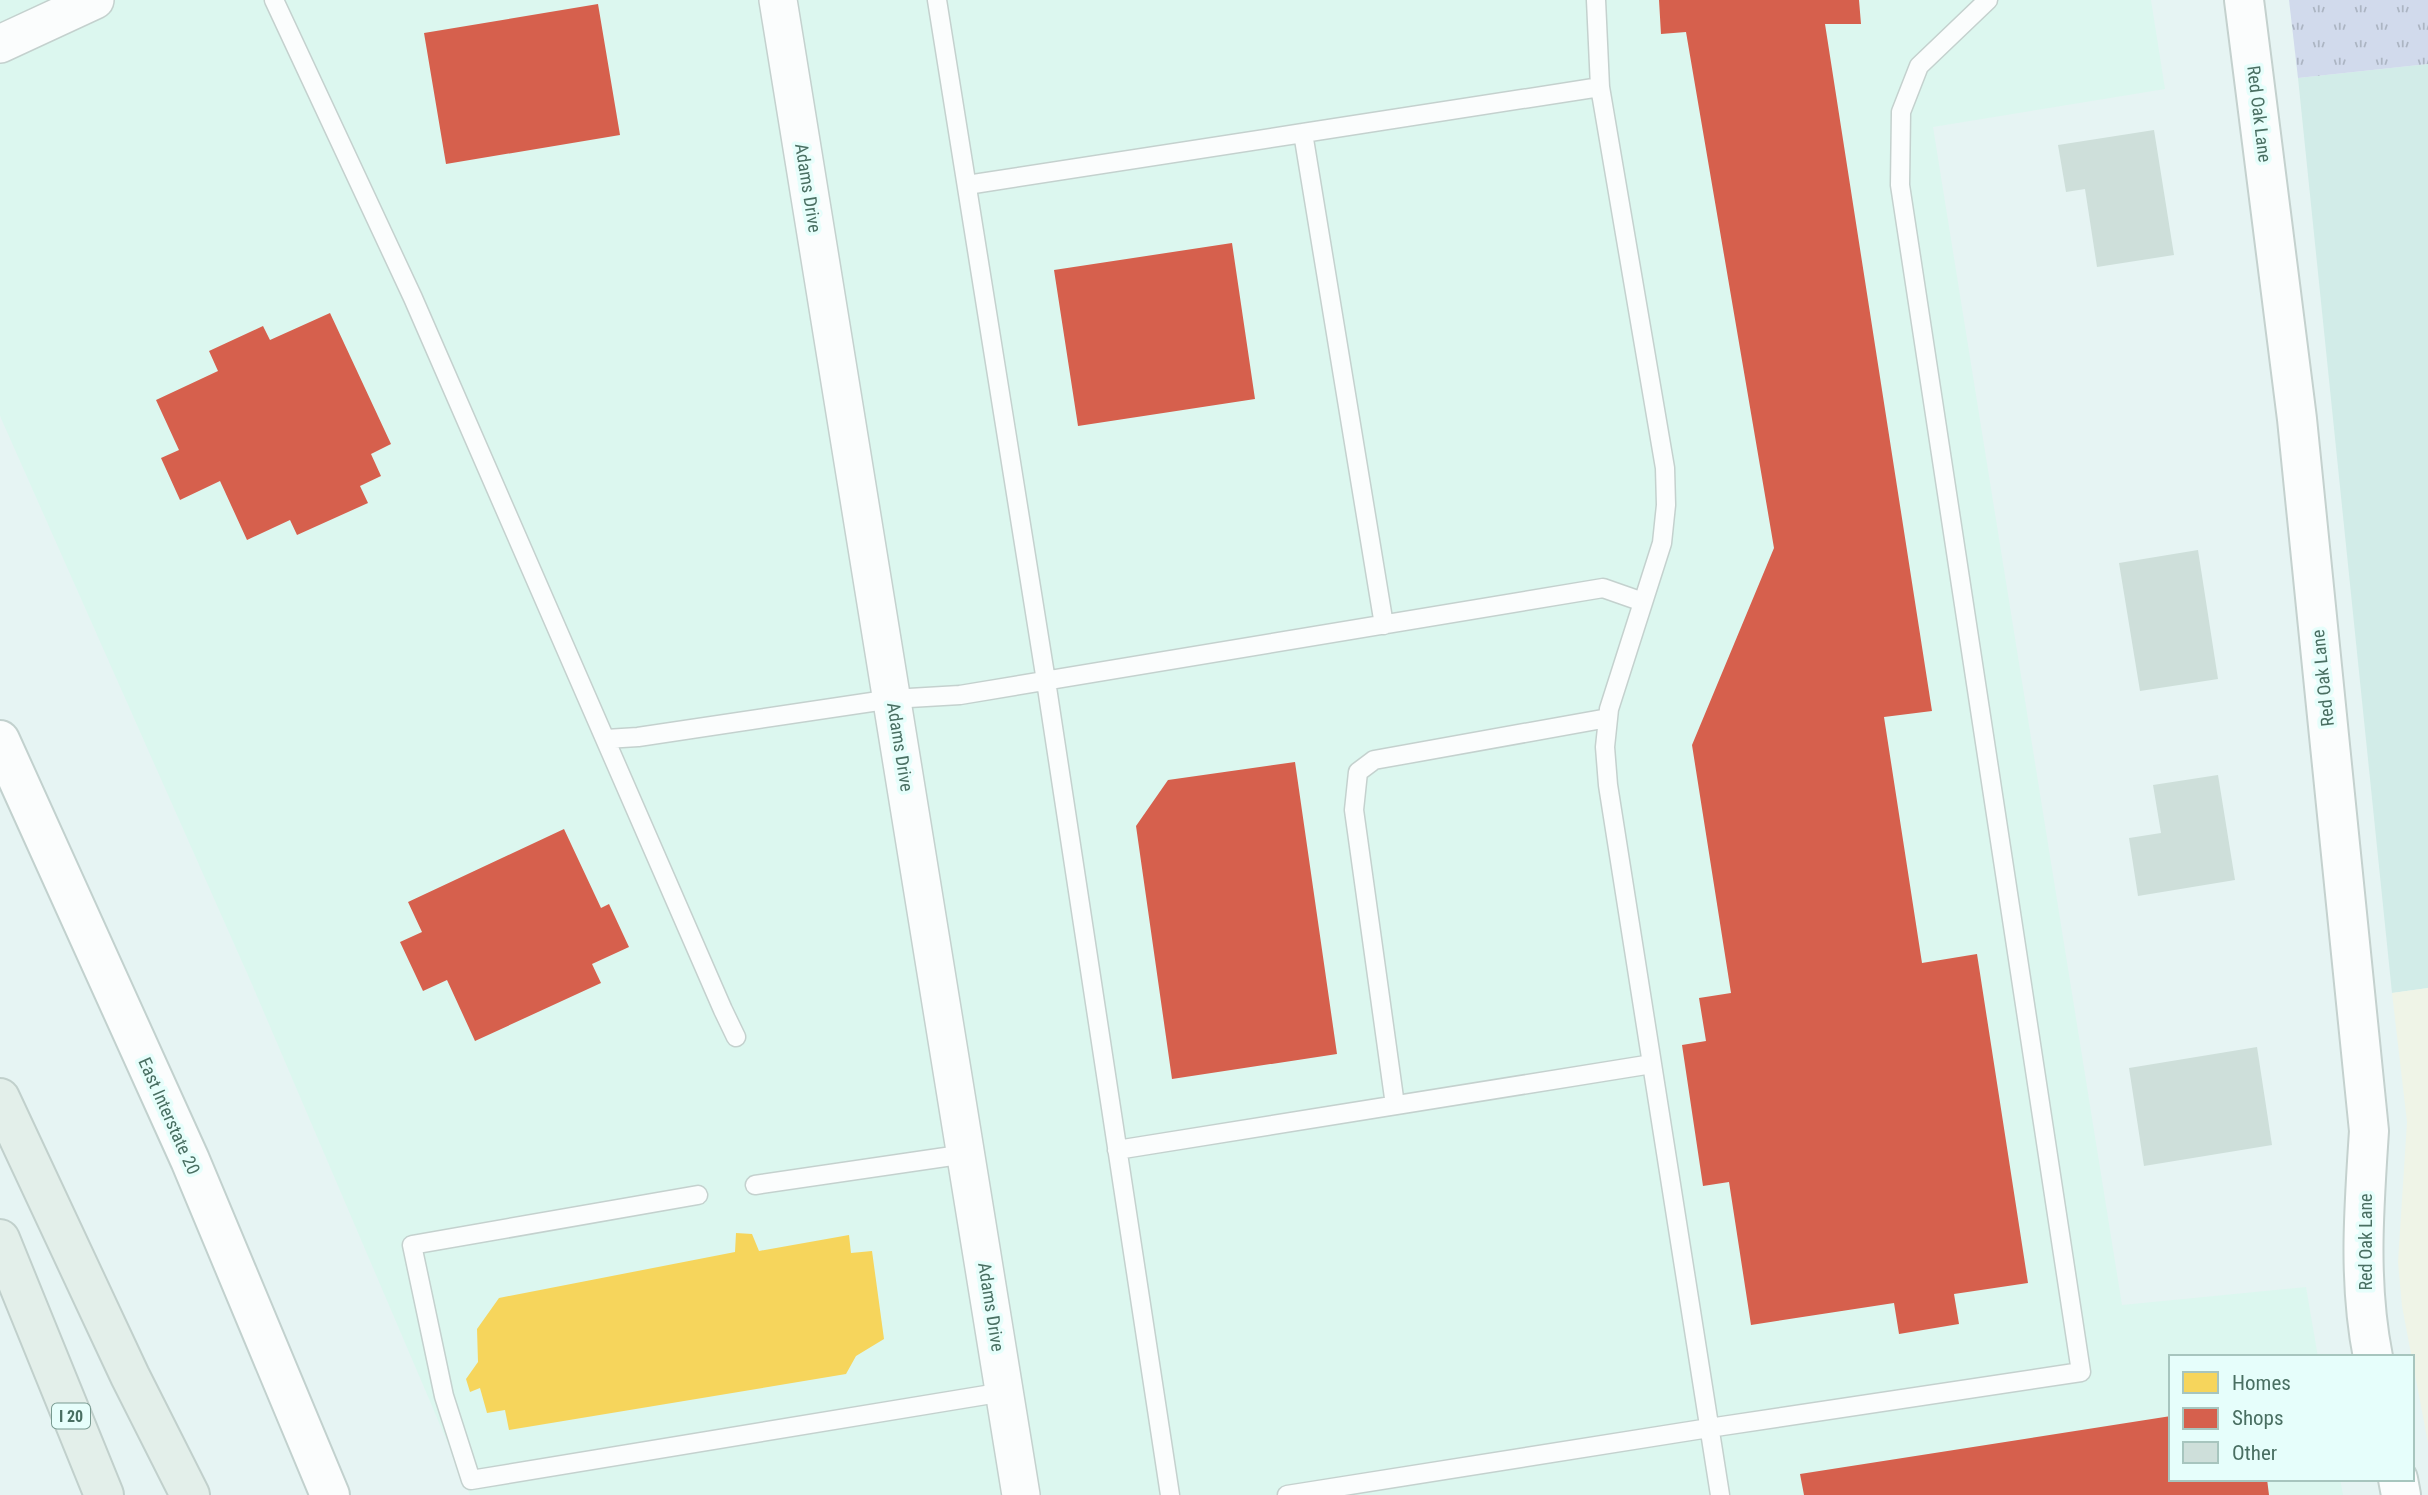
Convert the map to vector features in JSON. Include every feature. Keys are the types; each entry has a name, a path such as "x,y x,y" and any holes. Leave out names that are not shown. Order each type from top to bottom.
{"highway":[{"path":"0,1098 130,1376 190,1495"},
{"name":"I 20","path":"0,1238 104,1495"}],"street":[{"path":"0,44 95,0"},
{"name":"Adams Drive","path":"778,0 1021,1495"},
{"name":"Red Oak Lane","path":"2244,0 2297,419 2369,1131 2363,1270 2373,1355"},
{"name":"East Interstate 20","path":"0,740 190,1160 330,1495"}],"lane":[{"path":"274,0 413,298 736,1037"},
{"path":"937,0 1046,681 1170,1495"},
{"path":"1596,0 1600,87 1665,468 1666,505 1662,543 1609,709 1605,747 1608,785 1720,1495"},
{"path":"1287,1495 2081,1372 1900,185 1902,112 1919,66 1988,0"},
{"path":"967,185 1600,87"},
{"path":"1303,133 1384,625"},
{"path":"607,739 638,737 892,699 960,695 1603,588 1643,602"},
{"path":"1395,1105 1354,810 1358,772 1374,760 1608,718"},
{"path":"1118,1150 1652,1064"},
{"path":"755,1185 966,1154"},
{"path":"698,1195 412,1245 444,1396 471,1480 1004,1392"}],"shaded area":[{"path":"0,0 2151,0 2165,89 1933,127 2122,1305 2306,1287 2318,1355 2169,1355 2169,1481 2340,1481 2343,1495 470,1495 251,982 0,416"},
{"path":"2428,64 2428,988 2392,993 2298,78"},
{"path":"2428,988 2428,1443 2414,1369 2414,1355 2411,1355 2402,1306 2398,1262 2407,1122 2392,993"}],"green space":[{"path":"2289,0 2428,0 2428,64 2298,78"}],"building: Homes":[{"path":"736,1233 752,1234 759,1251 849,1235 851,1253 872,1251 884,1339 856,1356 846,1374 509,1430 505,1410 487,1413 480,1388 470,1392 466,1379 478,1362 477,1329 499,1298 735,1252"}],"building: Shops":[{"path":"1659,0 1859,0 1861,24 1825,24 1932,711 1884,717 1922,963 1977,954 2028,1283 1954,1294 1959,1324 1899,1334 1894,1303 1751,1325 1729,1182 1703,1186 1682,1045 1706,1041 1699,998 1731,993 1692,745 1774,548 1686,32 1661,34"},
{"path":"598,4 620,135 446,164 424,33"},
{"path":"1232,243 1255,399 1078,426 1054,270"},
{"path":"330,313 391,444 371,454 381,476 360,486 368,503 297,535 290,520 247,540 220,481 180,500 161,458 179,450 156,400 218,371 209,351 263,326 270,340"},
{"path":"1295,762 1337,1054 1172,1079 1136,826 1168,780"},
{"path":"564,829 601,908 609,904 629,947 592,964 601,983 475,1041 447,980 423,991 400,942 422,932 408,902"},
{"path":"2169,1416 2169,1481 2267,1481 2269,1495 1804,1495 1800,1474"}],"building: Other":[{"path":"2154,130 2174,255 2097,267 2085,189 2066,192 2058,145"},
{"path":"2198,550 2218,679 2140,691 2119,563"},
{"path":"2218,775 2235,880 2138,896 2129,838 2161,833 2153,785"},
{"path":"2257,1047 2272,1145 2144,1166 2129,1068"}]}
